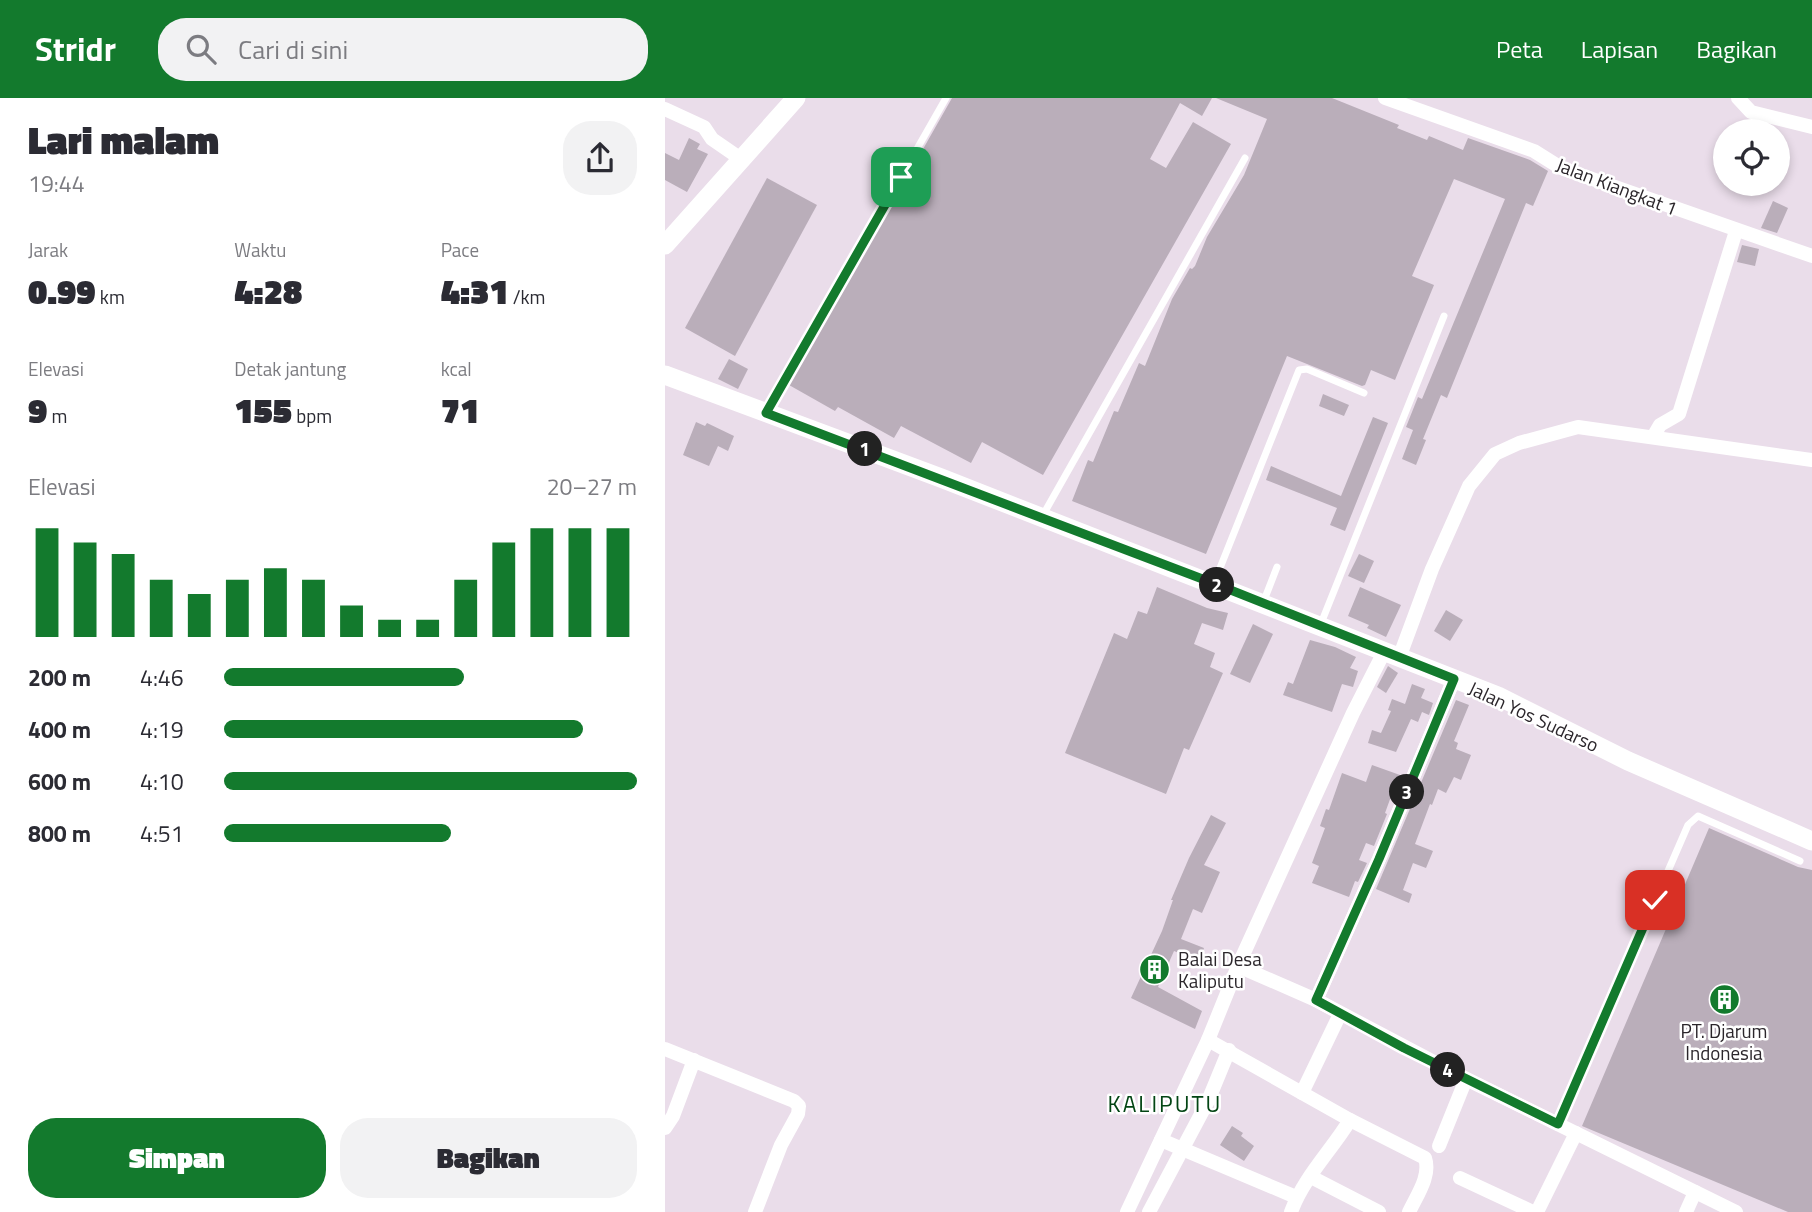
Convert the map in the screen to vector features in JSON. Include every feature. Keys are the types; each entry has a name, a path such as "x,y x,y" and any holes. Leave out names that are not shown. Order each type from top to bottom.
{"street":[{"path":"665,245 796,98"},
{"name":"Jalan Kiangkat 1","path":"1385,98 1534,151 1561,168 1812,256"},
{"path":"1738,98 1751,112 1812,127"},
{"path":"665,109 704,127 712,139 741,159"},
{"path":"1653,437 1660,425 1679,414 1736,231"},
{"name":"Jalan Yos Sudarso","path":"665,375 941,478 1498,696 1628,761 1812,840"},
{"path":"1127,1212 1208,1040 1238,966 1353,713 1392,655 1469,486 1495,454 1519,443 1578,427 1812,460"},
{"path":"1316,1000 1379,859 1454,679"},
{"path":"1238,966 1316,1000 1466,1079 1737,1212"},
{"path":"1302,1093 1340,1014"},
{"path":"1208,1040 1425,1158 1428,1166 1426,1177 1409,1212"},
{"path":"665,1049 794,1101 799,1106 798,1114 781,1145 755,1212"},
{"path":"1149,1212 1208,1101 1229,1051"},
{"path":"665,1128 673,1116 694,1060"},
{"path":"1439,1146 1466,1079"},
{"path":"1291,1212 1296,1197 1350,1119"},
{"path":"1460,1178 1535,1212 1576,1133"},
{"path":"1161,1140 1184,1147 1296,1197"},
{"path":"1311,1177 1380,1212"},
{"path":"1686,1212 1695,1192"}],"lane":[{"path":"766,413 946,98"},
{"path":"1041,518 1245,158"},
{"path":"1320,627 1444,316"},
{"path":"1213,583 1299,370 1307,369 1364,393"},
{"path":"1263,604 1277,567"},
{"path":"1558,1124 1693,818 1698,817 1800,861"}],"building":[{"path":"952,98 1212,98 1202,116 1180,103 1150,159 1166,168 1193,122 1231,144 1043,475 982,442 971,463 901,426 894,438 838,407 835,411 789,385"},
{"path":"1216,98 1332,98 1399,125 1397,128 1427,140 1429,136 1463,150 1468,138 1530,160 1548,171 1533,206 1526,203 1447,398 1441,395 1423,439 1426,440 1416,465 1402,459 1413,430 1406,427 1418,397 1422,399 1505,199 1454,179 1412,276 1434,285 1395,380 1371,370 1365,385 1362,386 1287,356 1206,554 1072,501 1088,460 1093,462 1114,411 1118,412 1139,363 1145,366 1172,299 1190,268 1195,266 1207,237 1244,175 1267,119"},
{"path":"689,138 700,144 697,149 708,154 687,192 665,180 665,153 679,160"},
{"path":"767,178 817,205 735,356 685,328"},
{"path":"1773,201 1788,208 1777,233 1761,228"},
{"path":"1742,245 1759,249 1755,266 1737,262"},
{"path":"729,359 748,369 738,389 718,379"},
{"path":"1323,394 1349,405 1344,416 1319,406"},
{"path":"1373,417 1388,423 1345,531 1330,525 1337,508 1266,480 1271,466 1341,496"},
{"path":"696,422 705,426 707,423 734,436 728,451 718,446 709,466 683,455"},
{"path":"1359,554 1374,561 1364,583 1348,576"},
{"path":"1157,587 1207,608 1228,613 1223,630 1202,623 1194,644 1215,653 1210,667 1223,673 1189,750 1184,748 1166,794 1065,753 1114,633 1127,639 1138,611 1147,614"},
{"path":"1360,587 1401,605 1386,637 1367,628 1369,625 1348,616"},
{"path":"1446,610 1463,620 1450,641 1434,631"},
{"path":"1253,624 1273,634 1250,683 1230,674"},
{"path":"1310,640 1335,647 1356,657 1350,668 1358,671 1353,687 1342,684 1332,712 1283,695 1288,682 1293,684"},
{"path":"1388,666 1398,673 1386,693 1377,687"},
{"path":"1412,684 1425,689 1421,698 1433,703 1429,715 1422,712 1418,722 1411,719 1396,752 1368,743 1372,730 1381,733 1391,711 1388,710 1392,699 1405,704"},
{"path":"1456,700 1469,705 1454,741 1458,743 1456,749 1471,755 1461,780 1454,777 1446,793 1438,789 1432,805 1430,804 1415,844 1433,851 1426,868 1413,863 1403,890 1412,894 1409,903 1376,889"},
{"path":"1372,765 1400,775 1402,779 1396,792 1393,791 1374,846 1366,843 1359,860 1367,863 1358,882 1355,881 1349,897 1312,883 1319,866 1312,863 1325,828 1320,826 1326,809 1329,810 1342,773 1366,782"},
{"path":"1211,815 1226,823 1204,865 1220,872 1202,913 1193,909 1181,939 1204,948 1199,961 1174,951 1158,987 1202,1011 1195,1029 1131,998 1162,931 1171,900 1189,858"},
{"name":"PT. Djarum Indonesia","path":"1709,828 1798,867 1812,870 1812,1212 1788,1212 1582,1126"},
{"path":"1232,1126 1243,1133 1241,1136 1254,1146 1244,1161 1220,1145"}],"place":[{"name":"Balai Desa Kaliputu","path":"1155,969"},
{"name":"PT. Djarum Indonesia","path":"1724,999"}],"district":[{"name":"KALIPUTU","path":"1165,1103"}],"route":[{"path":"901,177 766,413 1213,583 1454,679 1379,859 1316,1000 1404,1048 1558,1124 1655,900"}]}
